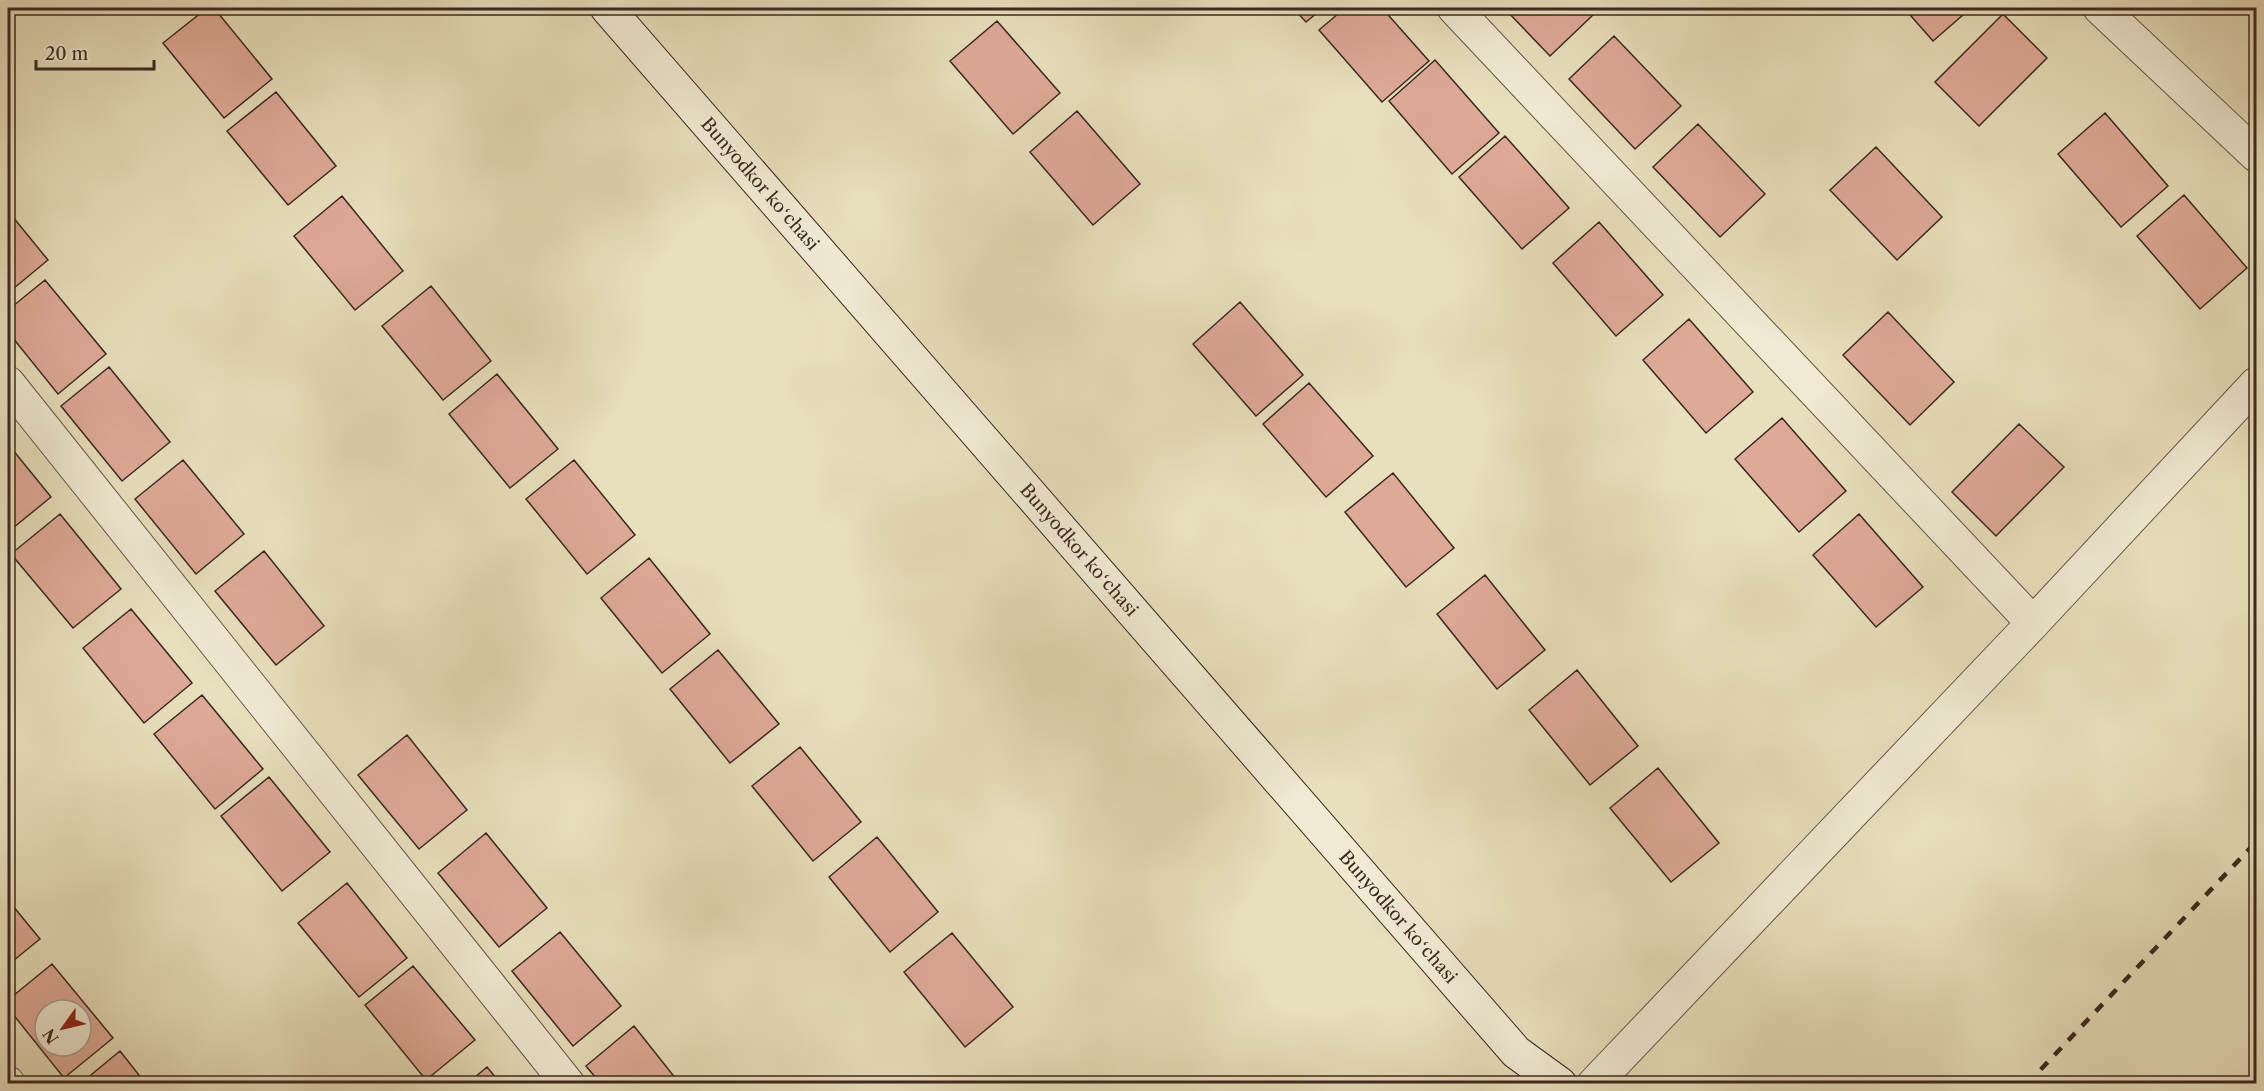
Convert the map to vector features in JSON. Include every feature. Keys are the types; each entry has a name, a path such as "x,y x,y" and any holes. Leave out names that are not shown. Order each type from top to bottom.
{"street":[{"name":"Bunyodkor koʻchasi","path":"607,8 1516,1052 1560,1083"},
{"path":"1454,8 2033,624"},
{"path":"2100,8 2256,155"},
{"path":"8,383 568,1083"},
{"path":"1594,1083 2033,624 2256,384"}],"building":[{"path":"207,8 214,8 272,79 224,118 163,43"},
{"path":"1293,8 1323,8 1306,22"},
{"path":"1345,8 1382,8 1429,61 1382,102 1319,30"},
{"path":"1504,8 1590,8 1595,13 1550,56"},
{"path":"1904,8 1971,8 1933,41"},
{"path":"2003,14 2047,58 1979,126 1935,82"},
{"path":"997,21 1060,93 1013,134 950,61"},
{"path":"1614,36 1681,106 1635,149 1569,79"},
{"path":"1435,60 1499,133 1452,174 1389,101"},
{"path":"276,92 336,166 288,205 227,131"},
{"path":"1077,111 1140,184 1093,225 1030,152"},
{"path":"2105,113 2168,186 2121,227 2058,154"},
{"path":"1698,124 1765,194 1720,237 1653,167"},
{"path":"1505,136 1569,208 1522,249 1459,177"},
{"path":"1876,147 1942,217 1897,260 1830,190"},
{"path":"2184,195 2247,268 2200,309 2137,236"},
{"path":"342,196 403,271 355,310 294,236"},
{"path":"8,211 48,260 8,293"},
{"path":"1599,222 1663,295 1616,336 1553,263"},
{"path":"45,280 106,354 58,394 8,332 8,310"},
{"path":"431,286 491,361 443,400 382,326"},
{"path":"1240,302 1303,375 1256,416 1193,344"},
{"path":"1888,312 1954,382 1910,425 1843,355"},
{"path":"1689,319 1753,392 1706,433 1643,360"},
{"path":"109,367 170,442 122,481 61,406"},
{"path":"497,374 558,449 510,488 449,414"},
{"path":"1309,383 1373,456 1326,497 1263,424"},
{"path":"1782,418 1846,491 1799,532 1735,459"},
{"path":"2019,424 2064,467 1996,536 1952,492"},
{"path":"8,444 51,497 8,532"},
{"path":"183,460 244,534 196,574 135,499"},
{"path":"574,460 635,535 587,574 526,499"},
{"path":"1393,473 1454,548 1406,587 1345,512"},
{"path":"60,514 121,589 73,628 11,554"},
{"path":"1859,514 1923,587 1876,627 1813,555"},
{"path":"264,551 324,626 276,665 215,591"},
{"path":"649,558 710,634 662,673 601,598"},
{"path":"1485,575 1545,650 1497,689 1437,614"},
{"path":"131,609 192,683 144,723 83,648"},
{"path":"718,650 779,724 730,763 670,689"},
{"path":"1577,670 1638,746 1590,785 1529,710"},
{"path":"202,695 263,769 215,809 154,734"},
{"path":"407,735 467,810 419,849 358,775"},
{"path":"800,747 861,822 813,861 752,786"},
{"path":"1658,768 1719,843 1671,882 1610,808"},
{"path":"269,777 330,852 282,891 221,816"},
{"path":"486,833 547,908 499,947 438,873"},
{"path":"877,837 938,912 890,952 829,877"},
{"path":"347,883 407,958 359,997 298,923"},
{"path":"8,900 40,939 8,965"},
{"path":"560,932 621,1006 573,1046 512,971"},
{"path":"952,933 1013,1007 965,1047 904,972"},
{"path":"52,964 80,998 33,998 33,1039 8,1008 8,1000"},
{"path":"413,966 475,1040 426,1080 365,1005"},
{"path":"93,1014 113,1038 93,1054"},
{"path":"634,1026 680,1084 601,1084 586,1066"},
{"path":"120,1051 146,1084 80,1084"},
{"path":"48,1058 88,1058 64,1078"},
{"path":"487,1067 501,1084 467,1084"}],"railway":[{"path":"2027,1084 2256,842"}]}
